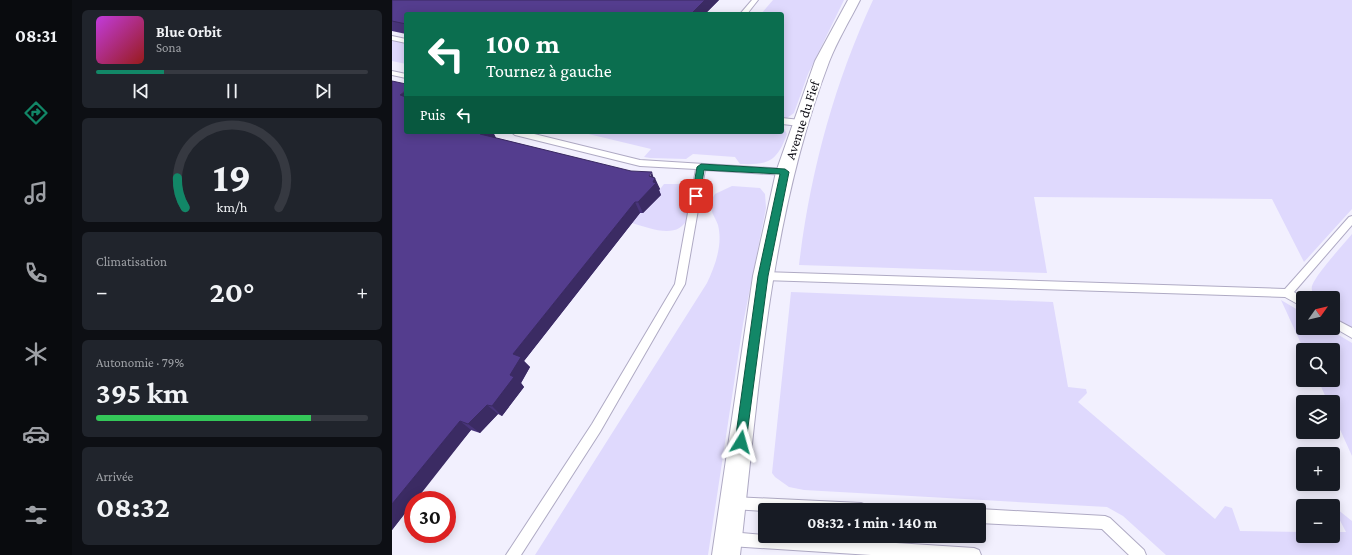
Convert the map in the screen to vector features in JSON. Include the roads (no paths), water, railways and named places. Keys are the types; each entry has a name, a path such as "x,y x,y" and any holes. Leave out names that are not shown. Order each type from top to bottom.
{"street":[{"name":"Avenue du Fief","path":"727,547 763,276 785,172 791,122 854,0"}],"lane":[{"path":"745,12 755,0"},
{"path":"392,38 404,41"},
{"path":"392,73 404,76"},
{"path":"523,134 640,163 785,172"},
{"path":"512,555 596,428 680,284 701,167"},
{"path":"1287,293 1352,219"},
{"path":"763,276 1287,293 1296,299"},
{"path":"1340,326 1352,334"},
{"path":"733,503 758,504"},
{"path":"986,516 1105,523 1139,555"},
{"path":"727,547 974,555"}]}
